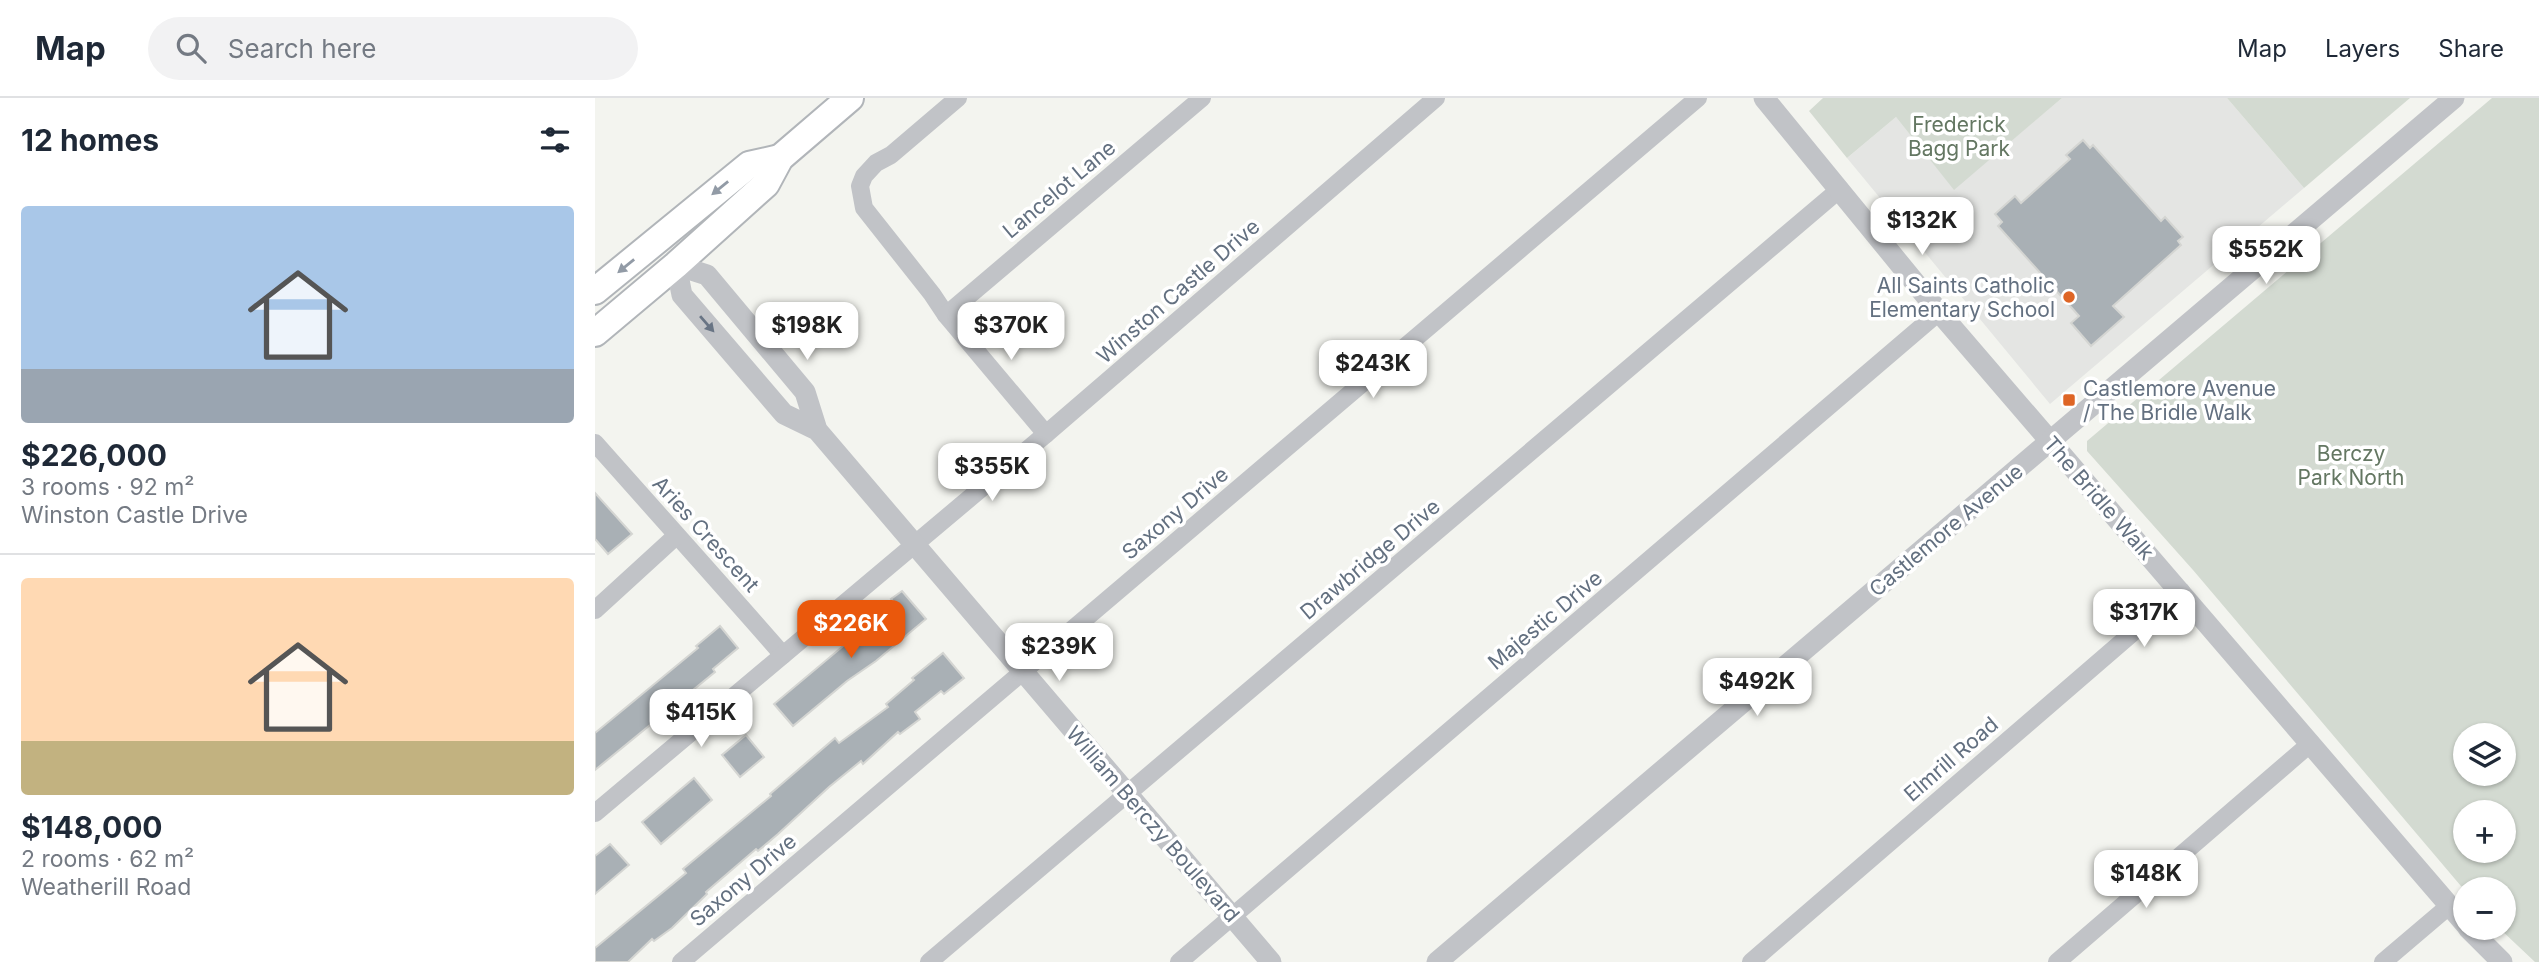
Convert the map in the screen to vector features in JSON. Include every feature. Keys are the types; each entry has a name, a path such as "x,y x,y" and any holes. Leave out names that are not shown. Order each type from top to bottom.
{"main road":[{"path":"595,333 766,184 780,158 850,98"},
{"path":"595,291 749,165 780,158"}],"street":[{"path":"958,98 891,155 876,163 864,176 860,186 864,208 946,315 1046,433"},
{"name":"Lancelot Lane","path":"946,315 1202,98"},
{"name":"Winston Castle Drive","path":"595,813 1046,433 1436,98"},
{"name":"Saxony Drive","path":"681,962 1698,98"},
{"name":"The Bridle Walk","path":"1764,98 1939,312 2453,910"},
{"name":"Castlemore Avenue","path":"1437,962 2454,98"},
{"name":"Drawbridge Drive","path":"929,962 1840,189"},
{"name":"William Berczy Boulevard","path":"817,430 784,414 682,295 676,265 707,275 805,392 817,430 1272,962"},
{"name":"Majestic Drive","path":"1178,962 1939,312"},
{"name":"Aries Crescent","path":"595,443 783,655"},
{"path":"595,610 676,536"},
{"name":"Elmrill Road","path":"1751,962 2181,591"},
{"path":"2057,962 2311,743"},
{"path":"2383,962 2449,906"},
{"name":"The Bridle Walk","path":"2481,940 2502,962"}],"shaded area":[{"name":"All Saints Catholic Elementary School","path":"2062,98 2227,98 2304,188 2050,404 1847,158 1896,117 1954,189"}],"green space":[{"name":"Frederick Bagg Park","path":"1823,98 2062,98 1954,190 1896,117 1847,158 1809,111"},
{"path":"2227,98 2410,98 2304,188"},
{"name":"Berczy Park North","path":"2492,98 2539,98 2539,962 2535,962 2512,940 2516,940 2516,877 2453,877 2193,570 2087,451 2087,441"}],"building":[{"path":"2083,140 2090,148 2093,145 2161,221 2165,217 2183,237 2178,241 2181,245 2113,306 2124,317 2091,346 2071,323 2079,316 1998,226 2002,222 1995,214 2015,196 2021,203 2070,159 2066,155"},
{"path":"595,493 632,534 608,554 595,539"},
{"path":"902,591 926,619 793,726 774,704 867,626 869,628 897,606 891,599"},
{"path":"720,626 738,648 713,669 715,672 595,770 595,733 698,648 696,646"},
{"path":"943,653 964,678 944,694 941,691 915,712 920,719 900,734 898,732 863,764 861,761 829,787 778,834 758,851 756,849 706,892 707,894 672,928 654,941 652,939 628,962 595,962 595,948 686,873 683,869 771,796 770,794 835,738 839,743 888,707 886,704 914,680 912,678"},
{"path":"746,735 764,757 740,777 722,755"},
{"path":"694,778 712,800 661,844 642,822"},
{"path":"610,844 629,865 595,894 595,856"}],"place":[{"name":"All Saints Catholic Elementary School","path":"2069,297"},
{"name":"Castlemore Avenue / The Bridle Walk","path":"2069,400"}]}
